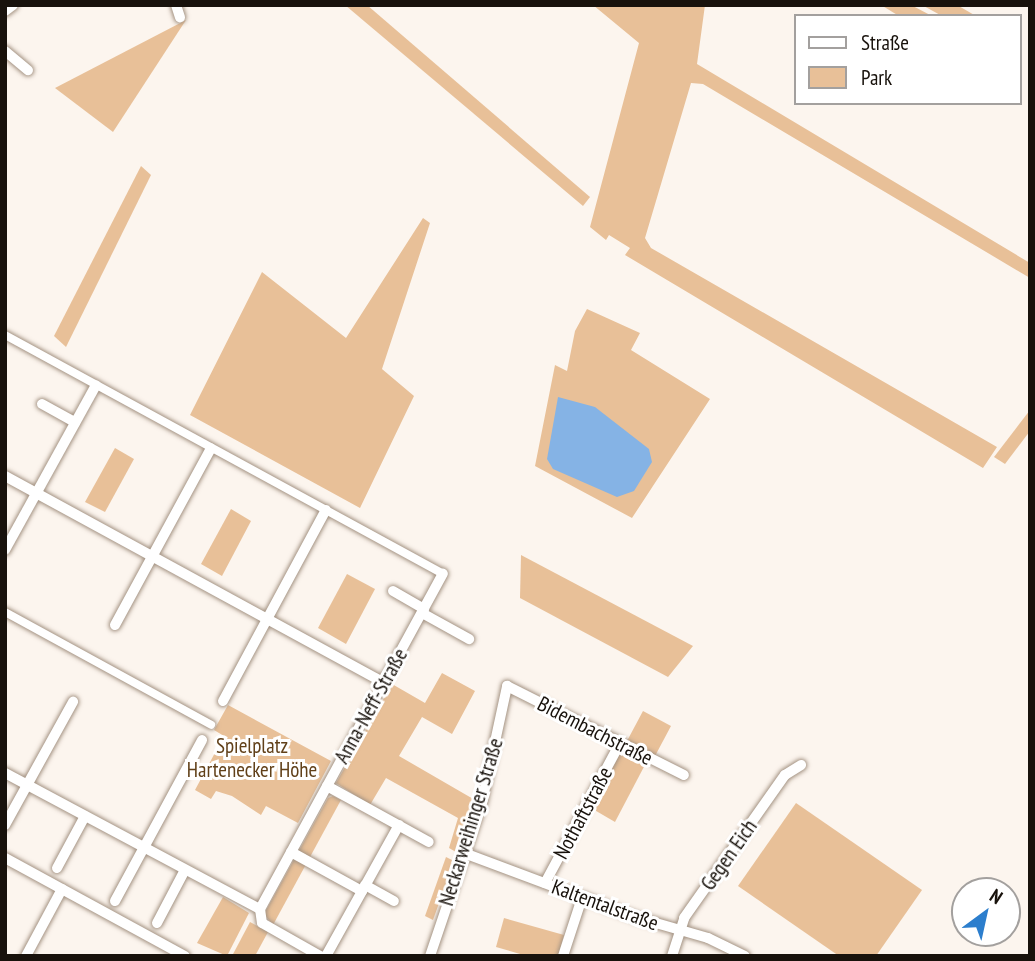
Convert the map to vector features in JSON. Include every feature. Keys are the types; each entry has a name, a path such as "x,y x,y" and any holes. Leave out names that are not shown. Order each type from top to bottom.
{"street":[{"path":"5,11 13,5"},
{"path":"176,5 180,17"},
{"path":"5,51 28,70"},
{"path":"5,335 443,574"},
{"path":"5,550 96,385"},
{"path":"42,404 75,422"},
{"path":"115,625 211,448"},
{"path":"5,476 384,683"},
{"path":"223,701 326,510"},
{"name":"Anna-Neff-Straße","path":"260,909 443,574"},
{"path":"393,591 469,639"},
{"path":"5,612 211,725"},
{"name":"Bidembachstraße","path":"507,686 684,775"},
{"name":"Neckarweihinger Straße","path":"430,956 492,761 507,686"},
{"path":"5,825 73,702"},
{"path":"115,901 202,740"},
{"name":"Nothaftstraße","path":"545,883 620,743"},
{"name":"Gegen Eich","path":"672,956 684,918 785,775 801,765"},
{"path":"5,773 260,909 262,923 327,955 399,825"},
{"path":"327,786 429,842"},
{"path":"57,869 85,816"},
{"path":"291,852 394,901"},
{"name":"Kaltentalstraße","path":"464,853 583,898 681,932 708,938 745,956"},
{"path":"5,858 185,956"},
{"path":"156,923 185,870"},
{"path":"26,956 62,888"},
{"path":"563,956 583,898"}],"green space":[{"path":"345,5 367,5 590,197 583,206"},
{"path":"593,5 705,5 697,64 1030,263 1030,278 703,84 691,83 645,238 651,248 997,447 983,468 625,255 630,248 609,235 606,240 590,227 639,43"},
{"path":"881,5 911,5 928,14 896,14"},
{"path":"922,5 957,5 973,14 938,14"},
{"path":"186,20 113,132 55,88"},
{"path":"141,166 151,175 66,347 54,336"},
{"path":"423,218 430,223 382,369 414,396 360,508 190,415 262,272 346,338"},
{"path":"587,309 640,333 631,350 710,399 632,518 535,466 555,365 567,371 575,331"},
{"path":"1030,410 1030,431 1005,464 994,457"},
{"path":"115,448 134,459 105,512 85,502"},
{"path":"231,509 251,521 222,576 201,564"},
{"path":"521,555 693,646 668,677 520,598"},
{"path":"347,574 375,589 346,644 318,628"},
{"path":"442,673 475,691 452,734 422,717 399,756 475,800 456,852 449,848 458,818 386,778 370,805 336,783 392,684 425,703"},
{"name":"Spielplatz Hartenecker Höhe","path":"228,705 331,761 298,823 266,806 261,815 232,796 216,791 211,799 195,790 224,736 214,730"},
{"path":"643,711 671,726 655,756 627,741"},
{"path":"622,750 647,761 615,822 591,808"},
{"path":"333,796 341,800 273,925 264,914 328,798"},
{"path":"796,803 922,890 876,956 839,956 738,886"},
{"path":"446,857 454,861 433,920 425,916"},
{"path":"223,897 249,913 227,956 197,943"},
{"path":"504,918 564,935 558,956 527,956 496,947"},
{"path":"250,922 268,932 255,956 232,956"}],"water":[{"path":"558,397 595,407 649,449 652,462 634,491 617,497 553,469 547,459"}]}
